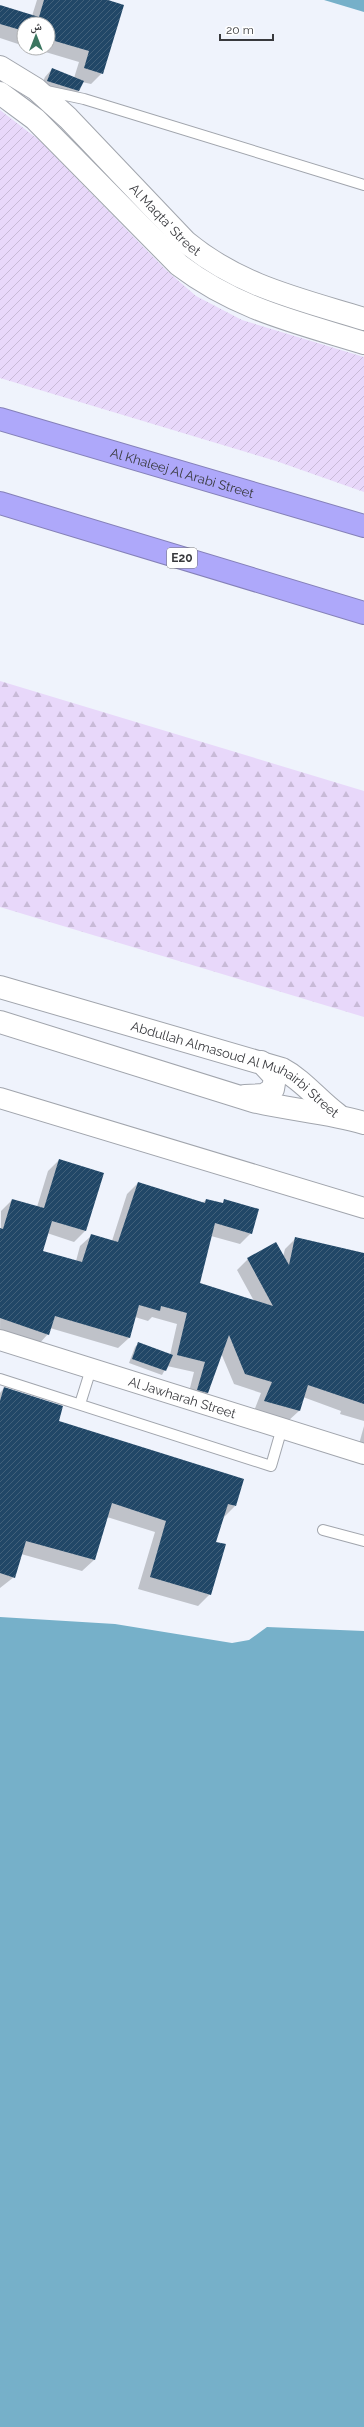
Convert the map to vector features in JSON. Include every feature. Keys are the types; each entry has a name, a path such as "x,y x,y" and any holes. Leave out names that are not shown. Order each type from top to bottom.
{"highway":[{"name":"Al Khaleej Al Arabi Street","path":"0,419 364,526"},
{"name":"E20","path":"0,503 364,613"}],"street":[{"name":"Al Maqta' Street","path":"0,67 36,89 68,118 186,242 204,257 246,281 268,290 364,319"},
{"name":"Al Maqta' Street","path":"0,93 35,120 179,265 198,280 218,292 254,308 364,343"},
{"name":"Abdullah Almasoud Al Muhairbi Street","path":"0,987 261,1062 290,1074 318,1100 338,1115"},
{"name":"Abdullah Almasoud Al Muhairbi Street","path":"0,1022 240,1096 285,1108 338,1115"},
{"path":"240,1096 264,1095 274,1089 275,1077 261,1062"},
{"path":"0,1098 364,1208"},
{"path":"338,1115 364,1123"},
{"name":"Al Jawharah Street","path":"0,1340 364,1454"}],"lane":[{"path":"36,89 84,99 364,185"},
{"path":"80,1404 91,1369"},
{"path":"0,1379 271,1466 282,1428"},
{"path":"323,1530 364,1541"}],"green space":[{"path":"0,110 39,140 166,270 196,296 242,320 364,357 364,492 276,461 0,378"},
{"path":"0,681 364,791 364,1017 0,907"}],"water":[{"path":"324,0 364,0 364,12"},
{"path":"0,1617 115,1624 232,1643 249,1640 267,1627 364,1631 364,2427 0,2427"}],"building":[{"path":"44,0 108,0 124,5 103,74 84,68 89,51 56,41 56,16 39,16"},
{"path":"0,5 36,16 16,16 16,29 0,24"},
{"path":"52,68 84,81 79,91 47,81"},
{"path":"59,1159 104,1173 86,1231 52,1221 43,1251 82,1262 91,1234 118,1242 138,1182 205,1203 206,1199 223,1203 224,1199 259,1209 252,1234 215,1223 200,1283 273,1306 247,1258 276,1242 289,1265 295,1237 364,1253 364,1404 308,1385 300,1411 264,1401 272,1382 245,1374 229,1335 208,1393 197,1390 205,1362 177,1355 187,1313 161,1306 160,1311 139,1305 130,1338 55,1316 49,1335 0,1318 0,1228 3,1229 12,1199 44,1208"},
{"path":"138,1342 173,1355 166,1371 132,1359"},
{"path":"4,1387 63,1406 59,1421 244,1479 236,1506 228,1504 216,1542 226,1544 211,1595 150,1577 166,1521 112,1503 95,1560 26,1541 15,1578 0,1573 0,1401"}]}
